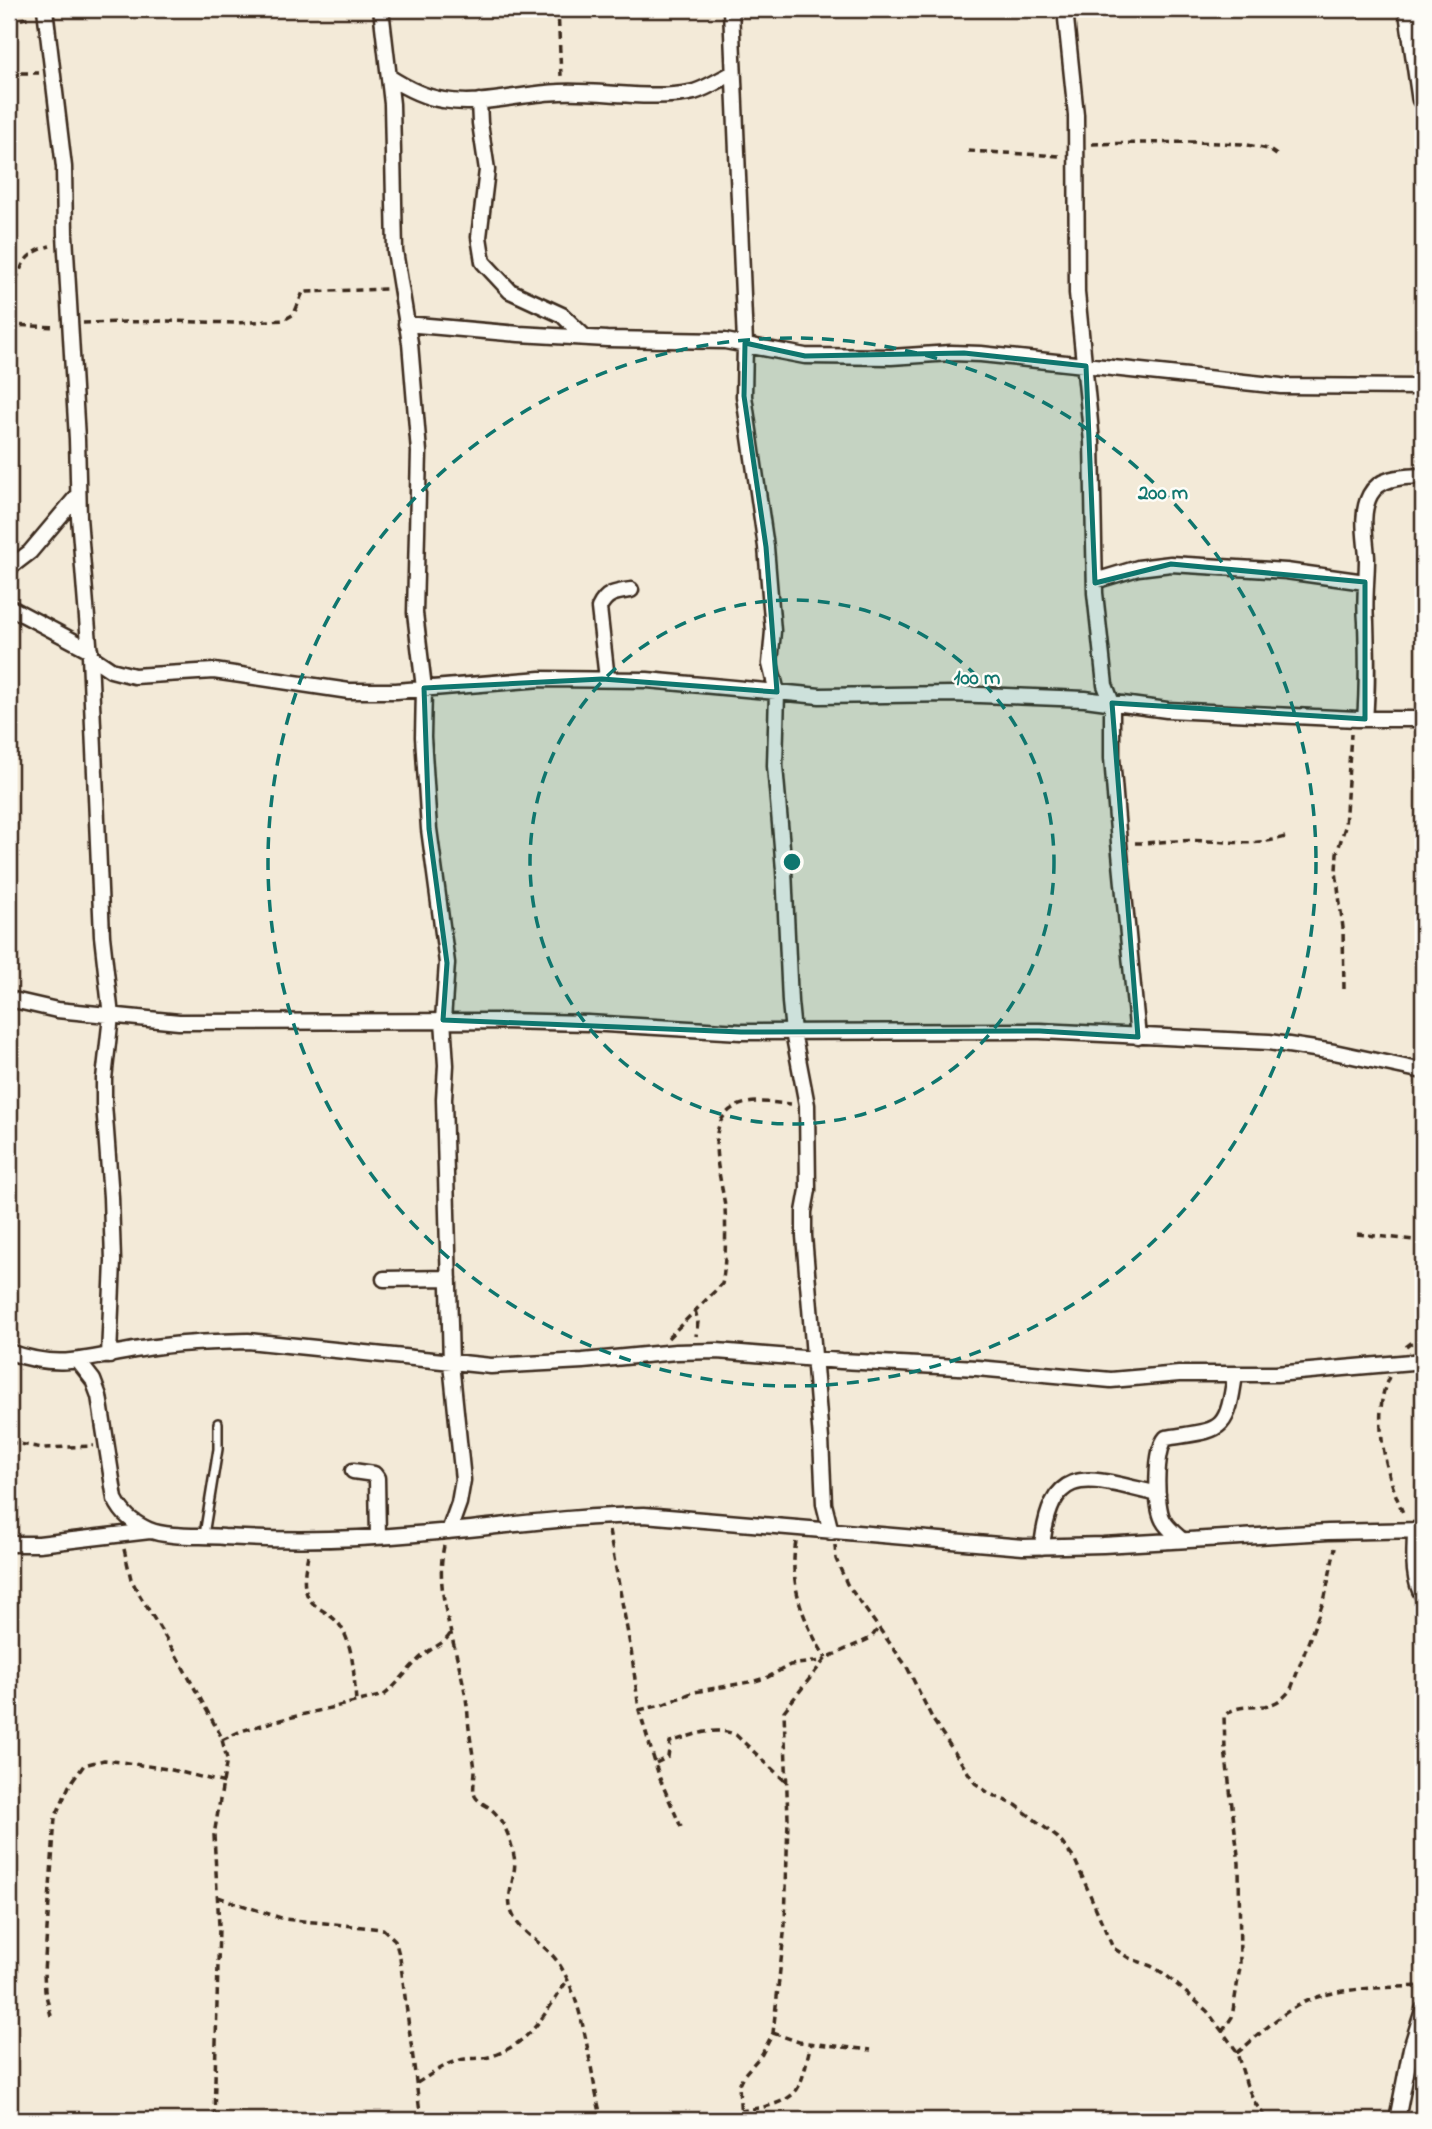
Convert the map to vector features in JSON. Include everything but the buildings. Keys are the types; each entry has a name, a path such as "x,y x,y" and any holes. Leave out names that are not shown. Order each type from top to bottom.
{"street":[{"path":"381,9 392,104 395,251 410,343 419,452 415,613 424,688 423,737 429,829 447,963 443,1020 449,1278 452,1363 463,1480 450,1531"},
{"path":"731,9 745,343 744,396 765,547 773,631 771,664 777,692 774,721 775,766 793,1032 807,1105 808,1190 804,1236 824,1504 833,1532"},
{"path":"1065,9 1072,68 1076,150 1077,293 1092,442 1095,581 1105,685 1112,703 1112,758 1138,1037"},
{"path":"1410,9 1423,98"},
{"path":"46,12 64,167 65,243 78,495 90,653 102,936 111,1016 104,1104 113,1261 109,1356"},
{"path":"389,77 426,97 444,101 479,101 560,92 695,92 733,73"},
{"path":"479,101 487,170 479,237 483,262 510,291 562,315 586,338"},
{"path":"406,324 586,338 725,341 805,356 891,357 964,353 1281,386 1423,387"},
{"path":"1359,719 1368,674 1365,582 1367,558 1364,530 1366,507 1370,494 1380,484 1397,478 1423,476"},
{"path":"9,568 30,552 78,495"},
{"path":"1095,581 1138,568 1171,564 1286,571 1365,582"},
{"path":"607,680 599,608 609,594 631,590"},
{"path":"9,607 90,653 111,670 134,676 214,671 349,691 514,680 647,680 820,696 952,694 1085,699 1167,710 1359,719 1423,719"},
{"path":"9,999 57,1010 179,1022 443,1020 588,1023 653,1029 741,1032 1040,1031 1269,1042 1423,1071"},
{"path":"384,1279 449,1278"},
{"path":"9,1352 43,1361 79,1362 165,1346 248,1341 452,1363 520,1365 698,1351 977,1368 1111,1380 1179,1374 1276,1374 1423,1361"},
{"path":"79,1362 93,1380 99,1396 115,1499 122,1513 151,1531"},
{"path":"1182,1540 1163,1522 1160,1511 1158,1469 1162,1441 1166,1438 1205,1433 1218,1427 1230,1403 1235,1374"},
{"path":"353,1471 374,1474 377,1478 379,1537"},
{"path":"1042,1547 1045,1520 1056,1495 1075,1481 1090,1479 1158,1494"},
{"path":"9,1544 38,1544 151,1531 260,1539 379,1537 606,1515 644,1514 1023,1547 1416,1530 1416,1577 1423,1596"},
{"path":"1397,2120 1411,2048 1423,2010"}],"lane":[{"path":"204,1535 218,1449 218,1423"}],"path":[{"path":"558,9 562,62 560,92"},
{"path":"9,22 46,12"},
{"path":"9,72 31,72 55,77"},
{"path":"968,151 1076,150 1216,143 1260,146 1278,156"},
{"path":"9,291 25,260 37,251 65,243"},
{"path":"9,325 71,326 167,321 236,323 284,320 295,314 303,292 399,288"},
{"path":"1344,989 1343,928 1336,853 1345,827 1359,719"},
{"path":"1119,843 1205,840 1241,844 1262,843 1284,837"},
{"path":"659,1353 667,1340 722,1284 725,1271 725,1209 715,1156 721,1122 728,1112 737,1106 757,1102 807,1105"},
{"path":"1357,1234 1423,1241"},
{"path":"695,1310 698,1322 698,1351"},
{"path":"1400,1361 1384,1387 1380,1430 1396,1498 1416,1530"},
{"path":"9,1442 42,1448 107,1445"},
{"path":"606,1515 630,1643 639,1710 681,1827"},
{"path":"799,1529 794,1555 797,1595 811,1635 825,1659"},
{"path":"450,1531 443,1550 442,1573 451,1632 466,1690 474,1793 499,1818 511,1844 515,1860 510,1894 511,1911 520,1928 548,1948 567,1981 583,2030 602,2120"},
{"path":"833,1532 836,1559 853,1593 907,1667 933,1720 975,1783 990,1794 1016,1805 1058,1838 1075,1860 1113,1948 1166,1975 1207,2011 1237,2053 1247,2086 1267,2120"},
{"path":"1222,2032 1232,2017 1240,1968 1239,1863 1225,1749 1224,1716 1232,1710 1273,1705 1283,1700 1291,1689 1325,1597 1337,1532"},
{"path":"122,1533 126,1561 135,1586 176,1653 222,1740 227,1759 214,1835 218,1898 214,2120"},
{"path":"310,1539 304,1591 307,1598 330,1615 344,1632 354,1671 356,1702"},
{"path":"639,1710 662,1705 694,1692 741,1685 768,1677 790,1665 825,1659 871,1638 879,1628"},
{"path":"222,1740 241,1731 276,1721 384,1696 421,1658 443,1643 451,1632"},
{"path":"739,2119 739,2085 743,2076 762,2054 773,2033 787,1896 788,1819 784,1710 825,1659"},
{"path":"656,1763 668,1757 670,1742 705,1732 729,1732 736,1735 786,1782"},
{"path":"51,2016 44,1972 52,1841 55,1818 78,1772 84,1765 104,1760 168,1769 225,1783"},
{"path":"218,1898 284,1919 355,1925 388,1931 396,1940 400,1958 421,2120"},
{"path":"417,2083 449,2064 493,2056 520,2040 540,2023 567,1981"},
{"path":"1237,2053 1283,2014 1303,2002 1330,1993 1423,1986"},
{"path":"773,2033 811,2044 872,2050"},
{"path":"740,2111 774,2104 795,2092 800,2086 811,2044"}],"highlighted area":[{"path":"745,343 805,356 964,353 1086,366 1095,583 1171,564 1365,582 1365,719 1112,703 1138,1037 1040,1031 741,1032 443,1020 447,963 429,829 424,688 602,679 777,692 766,547 744,396"}]}
